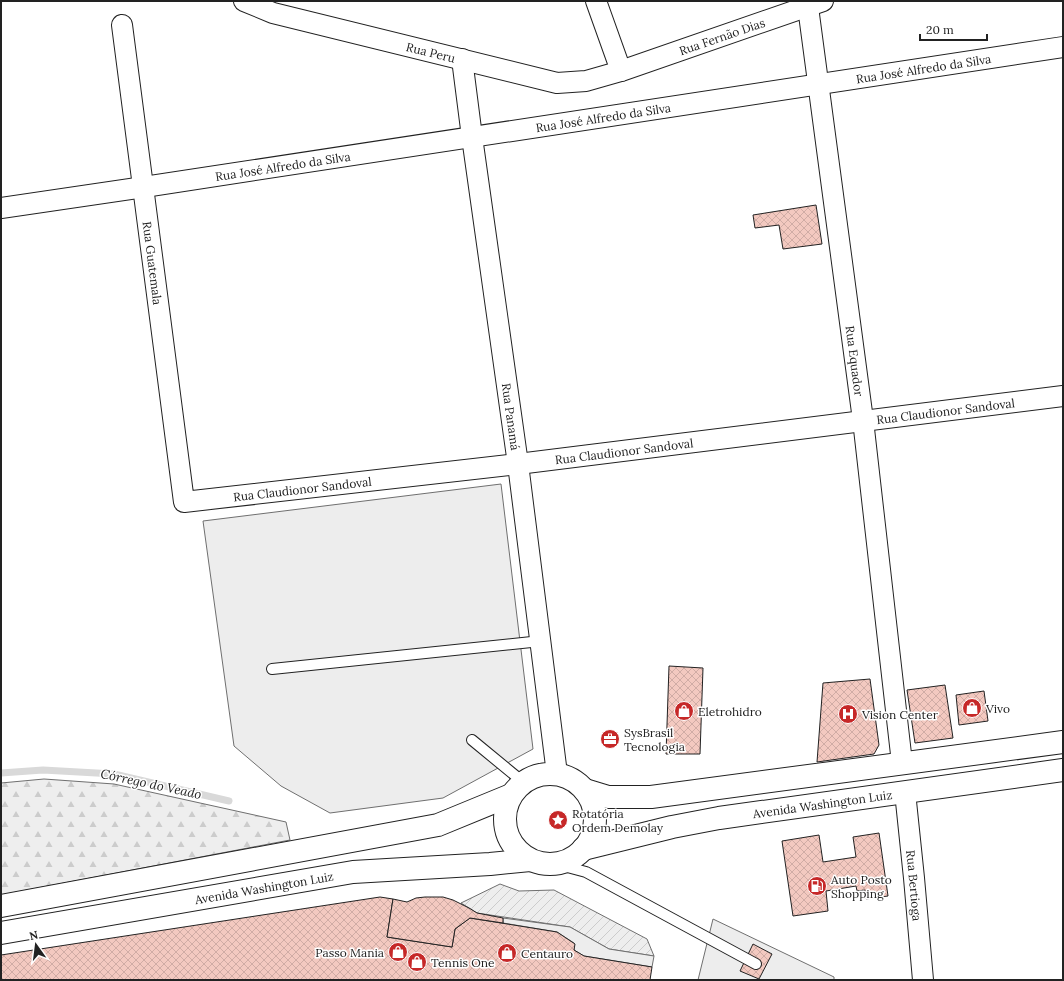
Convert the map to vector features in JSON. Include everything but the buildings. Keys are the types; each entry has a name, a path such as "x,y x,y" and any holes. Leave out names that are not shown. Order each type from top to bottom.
{"main road":[{"path":"585,790 608,796 651,797 1063,742"},
{"name":"Avenida Washington Luiz","path":"583,850 672,827 719,818 1063,770"},
{"path":"1,906 438,825 517,788 540,775 557,774 573,780 585,790 593,804 595,820 592,836 583,850 571,859 556,864 530,860 515,849 506,832 504,813 517,788"},
{"name":"Avenida Washington Luiz","path":"1,933 353,872 475,865 530,860"}],"street":[{"name":"Rua Peru","path":"244,1 274,13 557,83 586,81 620,71"},
{"path":"596,1 620,71"},
{"name":"Rua Fernão Dias","path":"620,71 816,4"},
{"name":"Rua Equador","path":"816,4 820,85 864,420 902,763"},
{"name":"Rua Guatemala","path":"122,25 184,502"},
{"name":"Rua José Alfredo da Silva","path":"1,208 1063,47"},
{"name":"Rua Panamá","path":"462,59 518,464 557,774"},
{"name":"Rua Claudionor Sandoval","path":"184,502 518,464 1063,396"},
{"name":"Rua Bertioga","path":"905,792 923,980"}],"lane":[{"path":"272,669 541,641"},
{"path":"472,740 517,788"},
{"path":"556,864 586,872 756,964"}],"green space":[{"path":"44,779 114,784 286,822 290,840 1,895 1,783"},
{"path":"500,884 519,891 554,890 647,939 654,956 609,949 570,927 477,913 461,903"}],"shaded area":[{"path":"501,484 533,749 443,798 330,813 281,786 234,746 203,521"},
{"path":"503,918 570,927 609,949 654,956 652,967 584,956 574,950 574,943 557,932 503,923"},
{"path":"713,919 834,977 834,980 698,980"}],"waterway":[{"name":"Córrego do Veado","path":"1,773 43,770 114,774 229,801"}],"place":[{"name":"Vivo","path":"972,708"},
{"name":"Eletrohidro","path":"684,711"},
{"name":"Vision Center","path":"848,714"},
{"name":"SysBrasil Tecnologia","path":"610,739"},
{"name":"Rotatória Ordem Demolay","path":"558,820"},
{"name":"Auto Posto Shopping","path":"817,886"},
{"name":"Passo Mania","path":"398,952"},
{"name":"Centauro","path":"507,953"},
{"name":"Tennis One","path":"417,962"}]}
